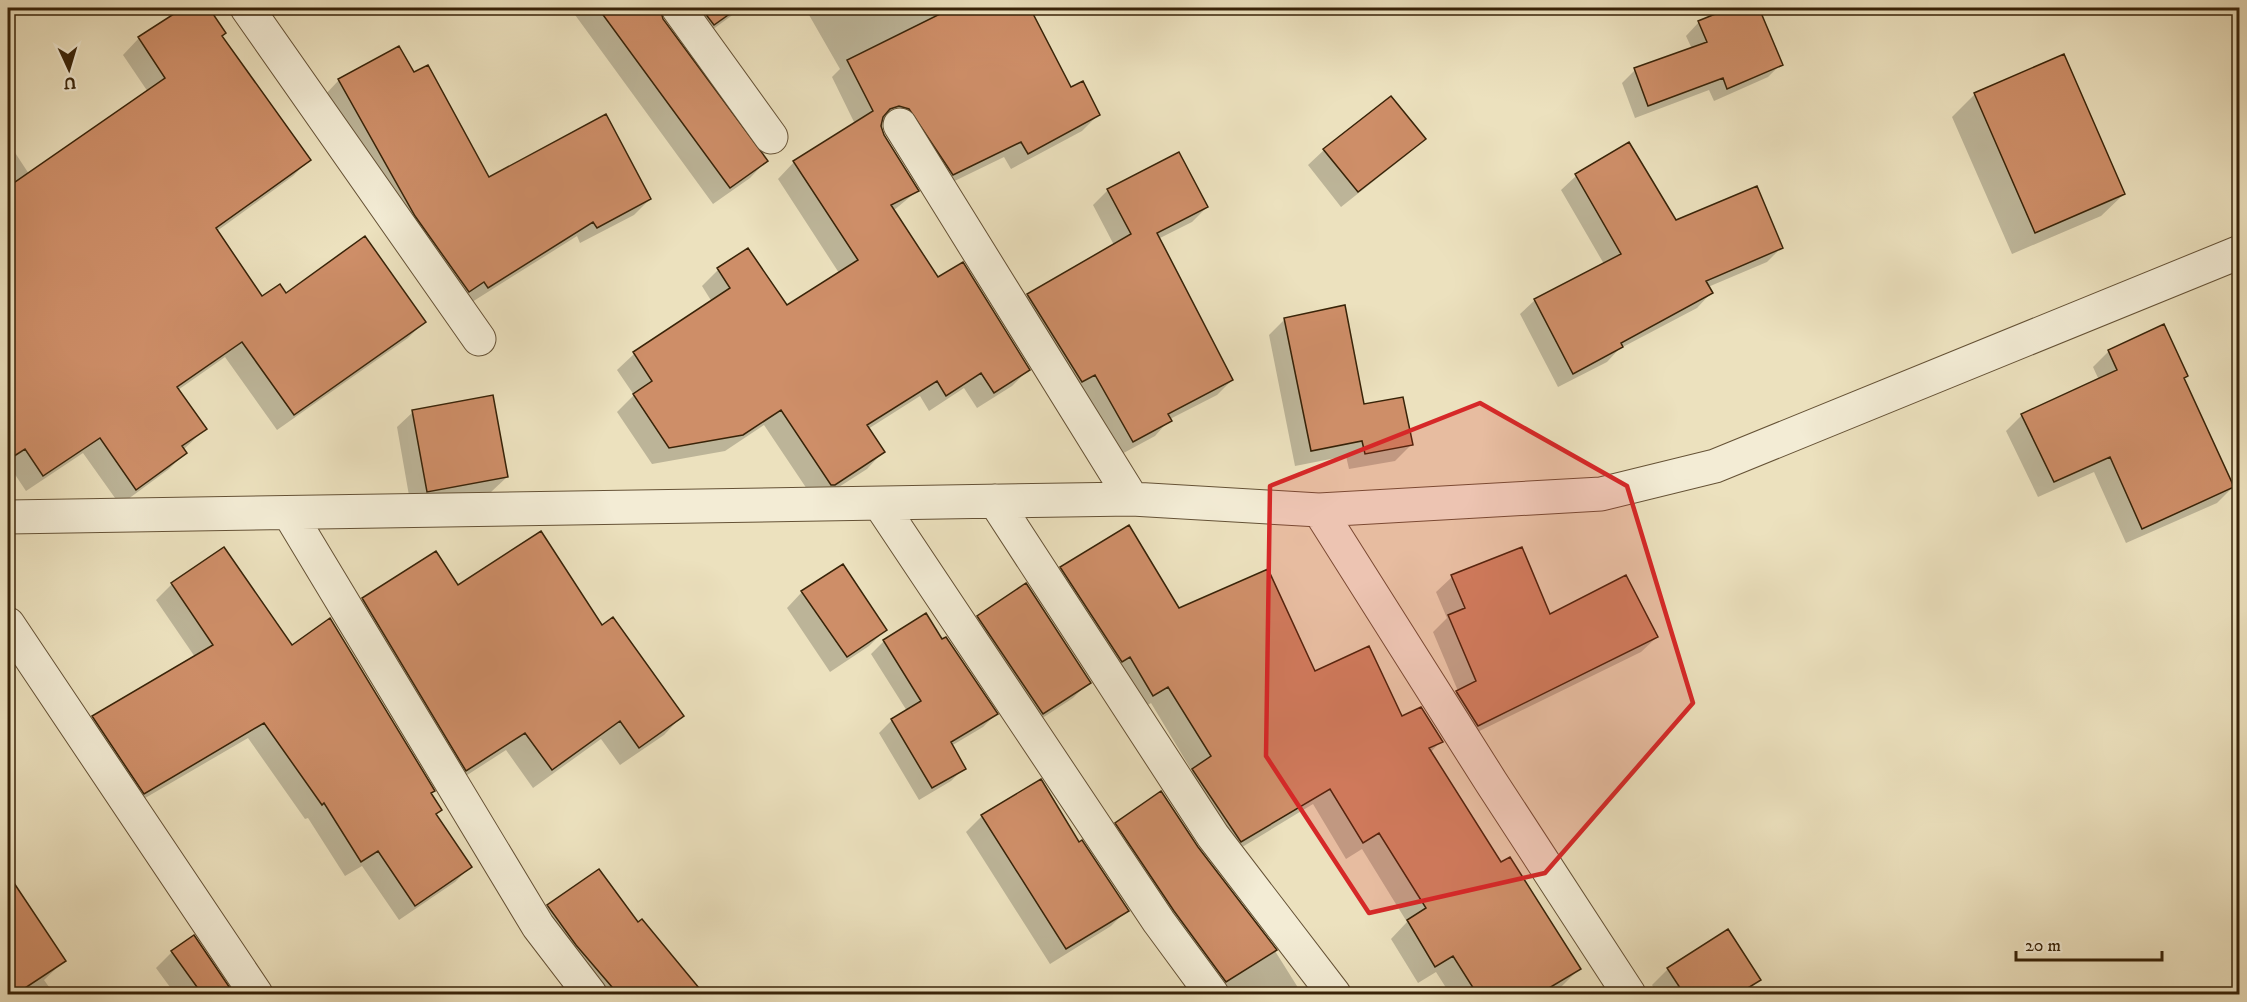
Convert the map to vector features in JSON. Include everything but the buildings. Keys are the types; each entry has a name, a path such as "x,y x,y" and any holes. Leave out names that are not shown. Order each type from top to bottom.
{"street":[{"path":"247,8 479,339"},
{"path":"678,8 771,137"},
{"path":"900,126 1132,499"},
{"path":"8,517 1132,499 1319,510 1601,494 1715,466 2240,252"},
{"path":"995,501 1213,836 1334,994"},
{"path":"880,504 1159,922 1212,994"},
{"path":"1319,510 1491,782 1629,994"},
{"path":"289,513 538,926 590,994"},
{"path":"8,624 256,994"}],"highlighted area":[{"path":"1480,403 1627,486 1693,703 1545,873 1369,913 1266,756 1270,486"}]}
